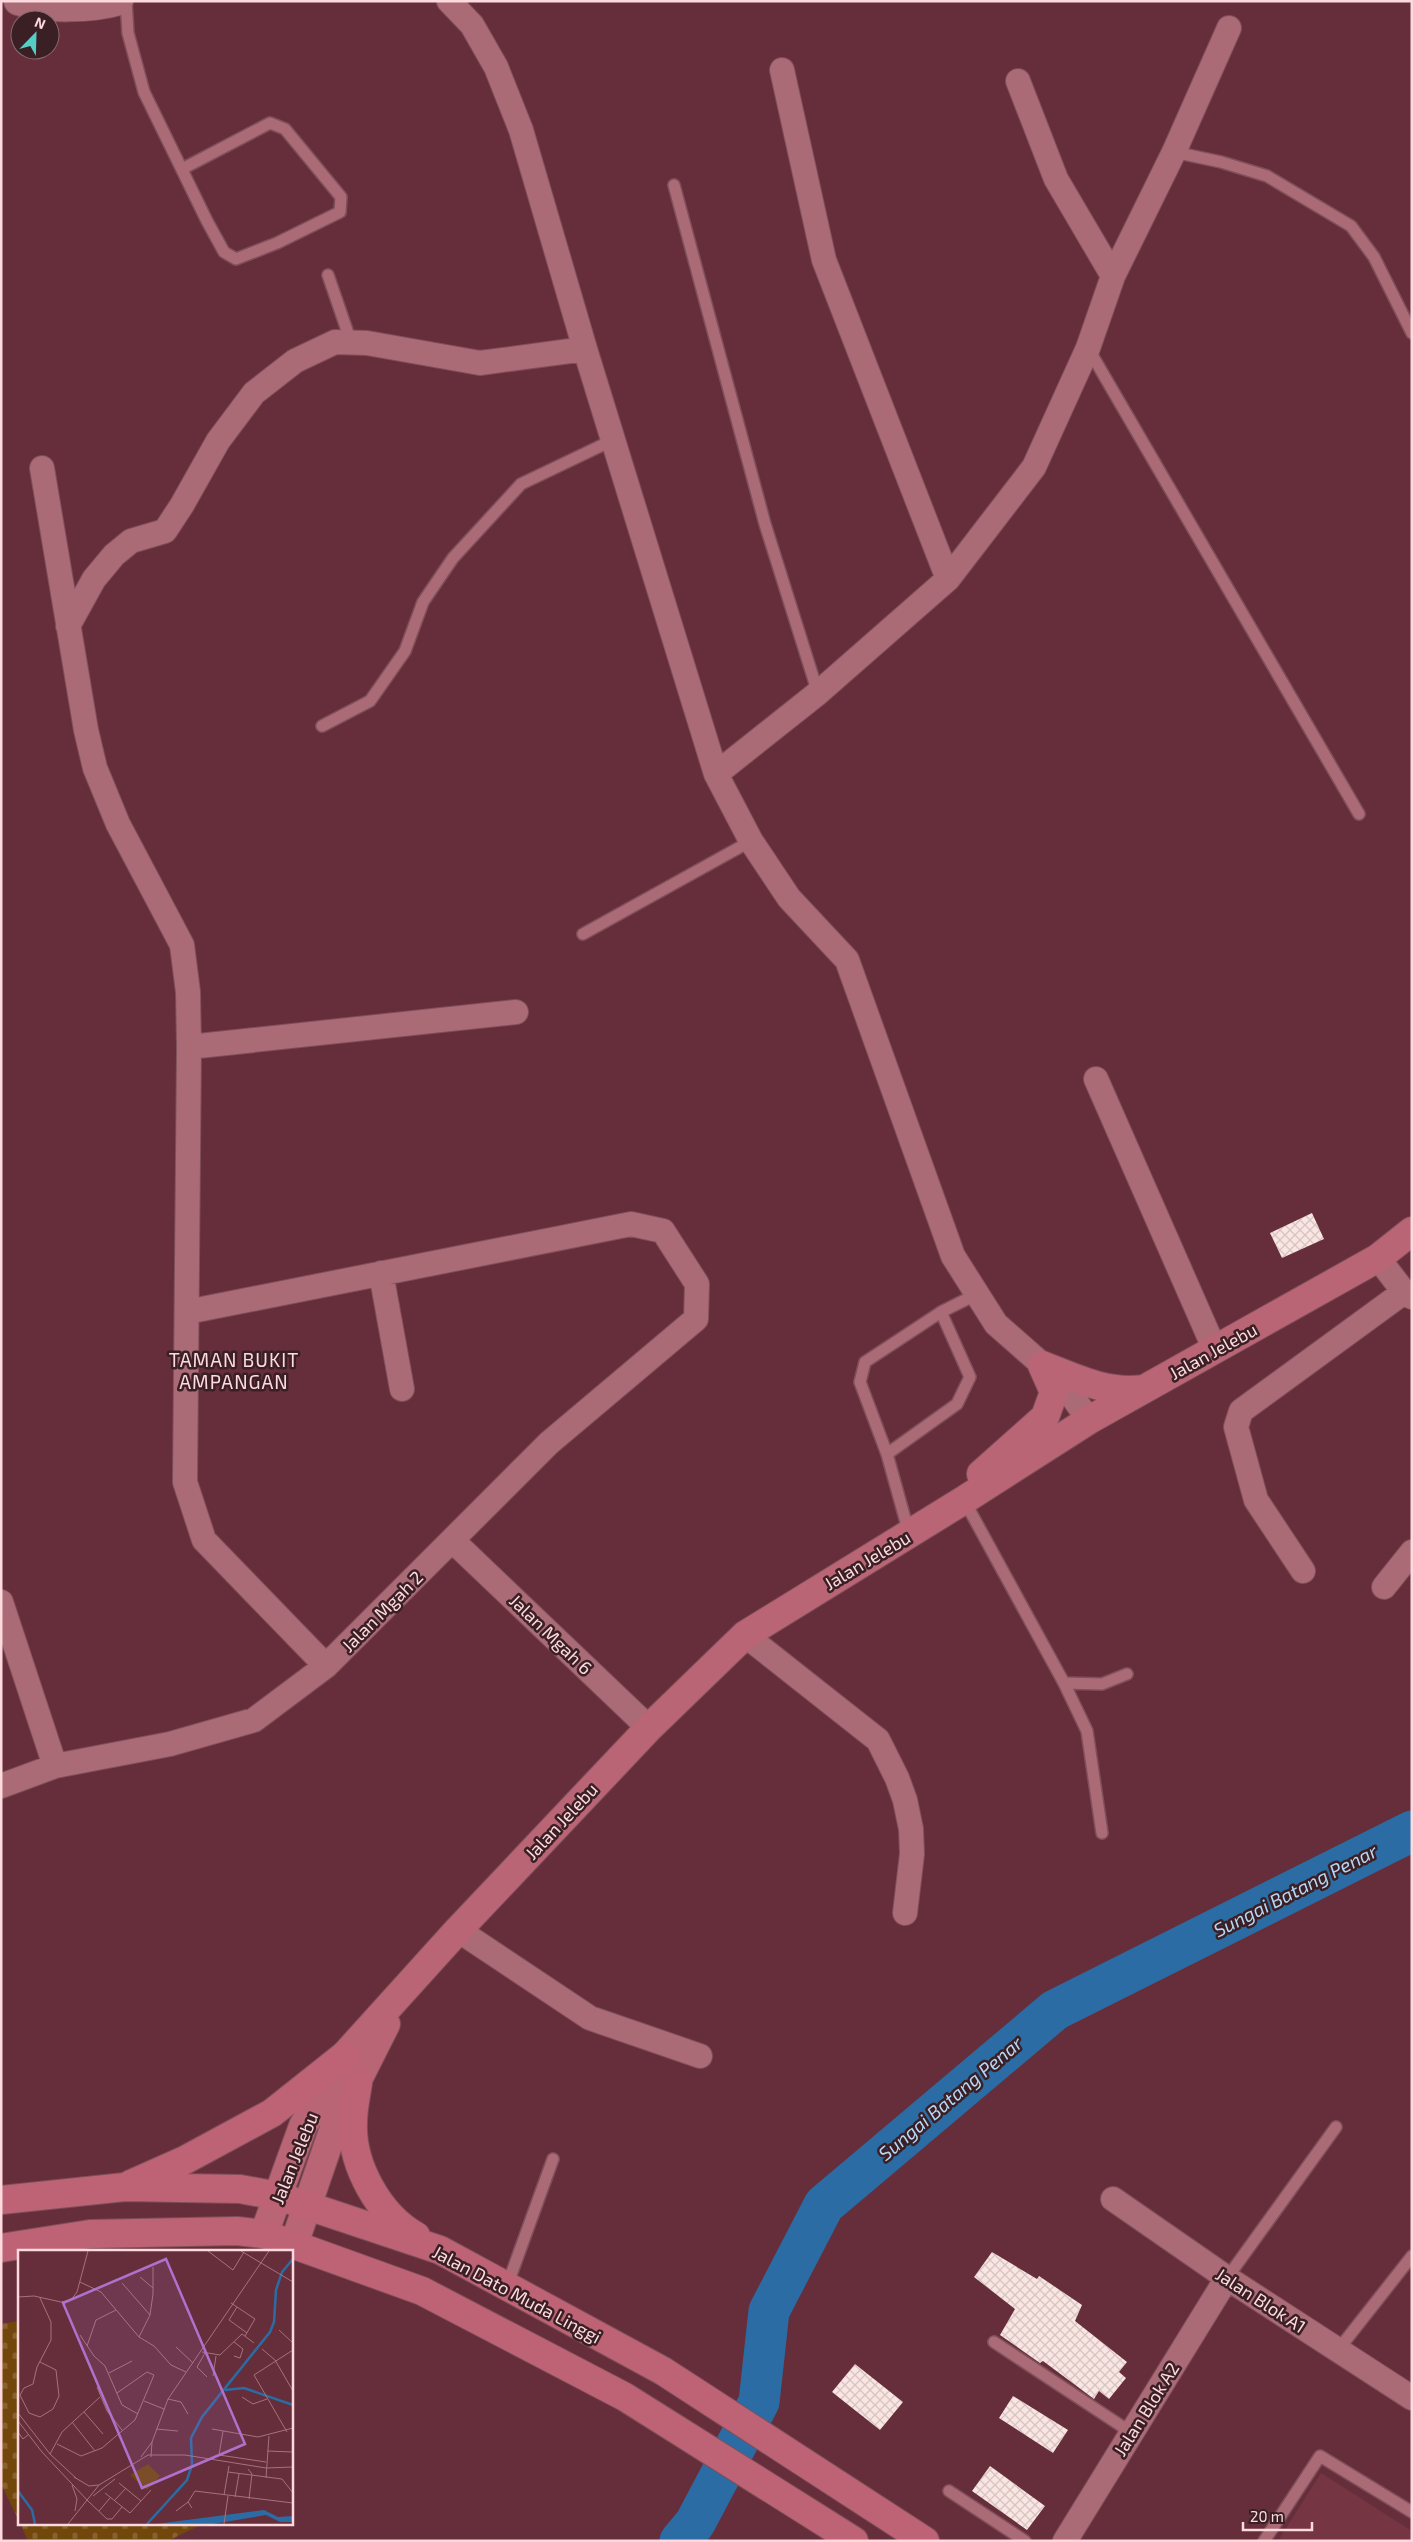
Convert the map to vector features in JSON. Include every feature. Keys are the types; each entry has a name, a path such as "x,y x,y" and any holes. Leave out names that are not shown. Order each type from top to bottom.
{"highway":[{"path":"125,2187 185,2160 272,2113 345,2055"},
{"path":"358,2083 352,2123 359,2163 377,2199 404,2229 440,2250"},
{"name":"Jalan Dato Muda Linggi","path":"1,2200 125,2187 240,2189 278,2196 306,2204 440,2250 662,2372 925,2541"},
{"path":"1,2248 90,2234 237,2231 264,2234 294,2244 422,2291 625,2397 805,2508 854,2541"}],"main road":[{"path":"18,1 32,6 104,6 119,1"},
{"name":"Jalan Jelebu","path":"264,2234 303,2126 345,2055 458,1930 649,1728 745,1635 933,1520 1089,1420 1378,1258 1412,1231"},
{"path":"1042,1365 1094,1385 1124,1391 1147,1388"},
{"path":"933,1520 1045,1417 1054,1392 1042,1365"},
{"name":"Jalan Jelebu","path":"294,2244 306,2204 335,2125 358,2083 374,2044 403,1992"}],"street":[{"path":"450,1 472,25 496,67 521,130 585,349 716,774 750,842 788,898 847,960 952,1256 996,1324 1062,1382 1089,1420"},
{"path":"716,774 818,693 948,579 1034,467 1088,348 1113,276 1174,152 1229,28"},
{"path":"782,70 824,260 948,579"},
{"path":"1018,81 1056,179 1113,276"},
{"path":"68,626 94,579 114,555 131,541 165,531 218,441 254,393 295,361 334,342 366,343 480,363 585,349"},
{"path":"42,468 86,730 95,768 118,824 182,945 188,992 190,1047 185,1482 204,1540 326,1666"},
{"path":"190,1047 516,1012"},
{"path":"1096,1079 1215,1350"},
{"name":"Jalan Mgah 2","path":"1,1786 55,1766 170,1744 254,1720 326,1666 549,1443 696,1319 697,1284 663,1232 631,1224 381,1273"},
{"path":"1303,1571 1256,1500 1236,1427 1241,1411 1408,1295 1378,1258"},
{"path":"187,1312 381,1273 402,1389"},
{"name":"Jalan Mgah 6","path":"453,1541 649,1728"},
{"path":"1384,1587 1412,1552"},
{"path":"1,1602 55,1766"},
{"path":"745,1635 878,1740 905,1800 911,1830 912,1854 905,1913"},
{"path":"458,1930 590,2018 700,2056"},
{"name":"Jalan Blok A1","path":"1113,2199 1227,2278 1412,2398"},
{"name":"Jalan Blok A2","path":"1065,2541 1227,2278"}],"lane":[{"path":"126,1 128,33 144,92 182,169 224,252 236,259 277,243 340,212 341,197 285,128 270,123 182,169"},
{"path":"1174,152 1221,162 1268,176 1351,226 1374,257 1412,334"},
{"path":"674,185 765,524 818,693"},
{"path":"328,275 351,342"},
{"path":"1088,348 1359,814"},
{"path":"322,726 370,701 405,651 423,602 454,558 521,484 613,440"},
{"path":"582,934 750,842"},
{"path":"909,1535 887,1454 860,1382 865,1362 942,1312 977,1294"},
{"path":"887,1454 957,1404 970,1378 942,1312"},
{"path":"964,1500 1064,1683 1087,1731 1102,1833"},
{"path":"1064,1683 1102,1684 1127,1674"},
{"path":"1227,2278 1336,2127"},
{"path":"507,2288 553,2159"},
{"path":"1338,2350 1412,2256"},
{"path":"994,2342 1132,2433"},
{"path":"1264,2541 1320,2456 1412,2512"},
{"path":"949,2491 1025,2541"}],"shaded area":[{"path":"1321,2473 1412,2531 1412,2541 1278,2541"}],"green space":[{"path":"18,2321 18,2519 1,2484 1,2324"},
{"path":"20,2524 202,2524 168,2541 28,2541"}],"building":[{"path":"1312,1213 1324,1239 1282,1258 1270,1233"},
{"path":"992,2252 1037,2279 1039,2276 1082,2305 1075,2321 1127,2362 1119,2372 1126,2378 1109,2399 1099,2391 1094,2399 1043,2361 1040,2363 1000,2335 1015,2309 974,2277"},
{"path":"855,2364 903,2402 880,2430 832,2392"},
{"path":"1013,2396 1068,2430 1053,2453 999,2418"},
{"path":"990,2466 1045,2506 1027,2530 972,2491"}],"waterway":[{"name":"Sungai Batang Penar","path":"680,2541 695,2523 759,2402 769,2311 824,2205 1055,2010 1412,1831"}],"district":[{"name":"TAMAN BUKIT AMPANGAN","path":"234,1370"}]}
